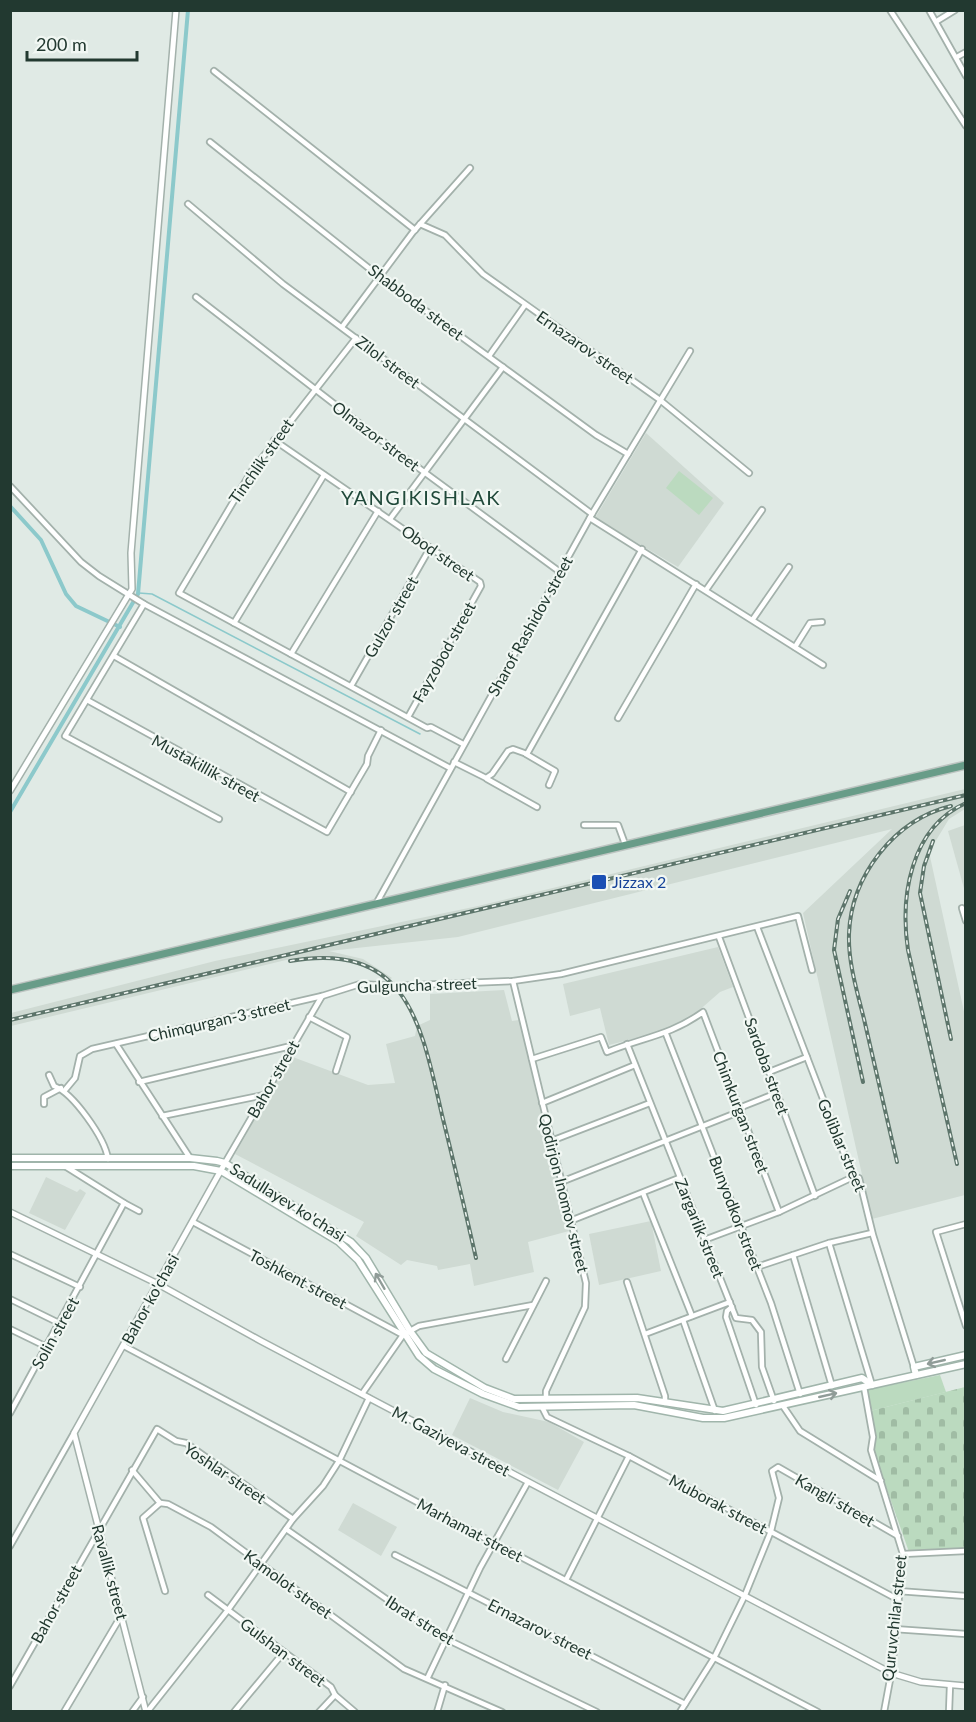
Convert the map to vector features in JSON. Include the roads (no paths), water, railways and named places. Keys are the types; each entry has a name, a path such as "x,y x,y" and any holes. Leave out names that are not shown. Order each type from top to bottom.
{"main road":[{"path":"10,990 966,765"},
{"name":"Sadullayev ko'chasi","path":"10,1158 190,1158 225,1163 351,1242 370,1264 406,1333"},
{"path":"10,1166 194,1166 221,1171 350,1251 429,1365 461,1383 512,1405 542,1407 634,1405 715,1419 783,1406 966,1364"},
{"path":"406,1333 431,1358 484,1388 514,1399 621,1397 715,1411 756,1405 865,1378 873,1385"},
{"path":"916,1375 914,1367 966,1355"}],"street":[{"path":"11,786 129,594 133,578 131,553 176,10"},
{"path":"890,10 966,126"},
{"path":"929,10 966,76"},
{"path":"937,21 955,10"},
{"path":"957,57 966,52"},
{"path":"214,71 415,230"},
{"name":"Shabboda street","path":"210,142 379,276 628,454"},
{"path":"342,327 415,230 470,168"},
{"name":"Zilol street","path":"188,204 283,284 591,516 823,665"},
{"name":"Ernazarov street","path":"420,224 445,235 483,274 660,400 749,473"},
{"name":"Olmazor street","path":"196,297 314,389 560,572"},
{"path":"489,356 525,305"},
{"name":"Tinchlik street","path":"234,624 179,593 221,519 274,440 356,338"},
{"name":"Sharof Rashidov street","path":"376,904 591,516 690,351"},
{"path":"390,519 503,366"},
{"name":"Obod street","path":"274,440 477,579 481,586"},
{"path":"324,475 234,624 463,744"},
{"path":"10,486 81,562 99,576 144,604 450,768"},
{"path":"706,590 762,510"},
{"path":"291,654 378,511"},
{"name":"Gulzor street","path":"351,686 430,548"},
{"path":"526,754 642,549"},
{"path":"753,619 789,567"},
{"path":"618,718 696,584"},
{"name":"Fayzobod street","path":"408,717 481,586"},
{"path":"144,604 65,736 219,819"},
{"path":"795,646 810,623 822,622"},
{"path":"114,656 351,792 381,730"},
{"name":"Mustakillik street","path":"87,700 327,832 351,792"},
{"path":"486,778 492,774 508,751 513,749 555,771 549,786"},
{"path":"454,762 537,807"},
{"path":"584,825 618,825 625,844"},
{"path":"962,908 966,921"},
{"name":"Gulguncha street","path":"322,996 360,984 394,986 513,981 561,975 798,916 812,970"},
{"name":"Goliblar street","path":"757,927 853,1177 859,1178 872,1233 914,1367"},
{"name":"Sardoba street","path":"719,937 815,1196"},
{"name":"Qodirjon Inomov street","path":"513,981 586,1283 585,1307 546,1391 546,1400"},
{"name":"Bahor street","path":"225,1163 322,996"},
{"name":"Chimqurgan-3 street","path":"44,1104 44,1097 63,1089 75,1078 80,1056 116,1044 322,996"},
{"name":"Chimkurgan street","path":"666,1034 680,1028 703,1012 779,1212"},
{"path":"309,1017 347,1037 336,1071"},
{"path":"532,1059 601,1037 608,1052 627,1044 666,1034"},
{"name":"Bunyodkor street","path":"666,1034 742,1226 800,1394"},
{"path":"116,1044 190,1158"},
{"name":"Zargarlik street","path":"627,1044 731,1305"},
{"path":"139,1082 291,1047"},
{"path":"769,1072 807,1057"},
{"path":"542,1103 635,1065"},
{"path":"49,1075 54,1086 63,1089 106,1145 108,1159"},
{"path":"561,1182 703,1126 777,1093"},
{"path":"162,1116 264,1095"},
{"path":"551,1141 650,1103"},
{"name":"Bahor ko'chasi","path":"74,1433 225,1163"},
{"path":"64,1166 139,1211"},
{"path":"704,1240 779,1212 853,1177"},
{"path":"570,1221 679,1178"},
{"path":"643,1192 692,1316"},
{"name":"Solin street","path":"10,1413 61,1324 96,1252 124,1203"},
{"name":"M. Gaziyeva street","path":"10,1212 158,1284 891,1673"},
{"name":"Toshkent street","path":"193,1222 406,1333"},
{"path":"966,1224 936,1232 966,1326"},
{"path":"757,1267 829,1243 872,1233"},
{"path":"829,1243 873,1385"},
{"path":"10,1254 80,1287"},
{"path":"793,1256 832,1386"},
{"path":"506,1359 546,1281"},
{"path":"627,1282 665,1396 665,1402"},
{"path":"10,1299 61,1324"},
{"path":"362,1394 406,1333 419,1326 533,1305"},
{"path":"645,1334 692,1316 731,1305"},
{"path":"731,1305 736,1318 752,1320 761,1332 762,1367 774,1401"},
{"path":"731,1305 726,1317 756,1405"},
{"path":"682,1320 715,1411"},
{"path":"10,1329 47,1347"},
{"name":"Marhamat street","path":"124,1346 494,1544 818,1712"},
{"name":"Quruvchilar street","path":"864,1387 873,1437 871,1450 903,1554 891,1673 884,1712"},
{"path":"147,1712 228,1610 293,1519 323,1486 339,1461 369,1398"},
{"path":"783,1406 800,1431 881,1481"},
{"name":"Muborak street","path":"542,1407 547,1417 629,1456 897,1599"},
{"name":"Bahor street","path":"10,1686 157,1428"},
{"name":"Yoshlar street","path":"157,1428 176,1441 186,1443 293,1519"},
{"path":"10,1546 74,1433"},
{"name":"Ravallik street","path":"74,1433 147,1712"},
{"path":"566,1580 600,1518 629,1456"},
{"name":"Kangli street","path":"771,1531 780,1497 772,1471 778,1467 898,1536"},
{"path":"132,1470 160,1503 143,1518 165,1591"},
{"path":"428,1677 494,1544 528,1482"},
{"name":"Kamolot street","path":"160,1503 168,1504 211,1527 404,1669 428,1677 502,1712"},
{"name":"Ibrat street","path":"286,1529 429,1629 597,1712"},
{"path":"680,1712 714,1658 745,1595 771,1531"},
{"path":"903,1554 966,1551"},
{"name":"Ernazarov street","path":"395,1555 685,1704"},
{"path":"898,1591 966,1596"},
{"name":"Gulshan street","path":"208,1595 331,1687 335,1695 355,1712"},
{"path":"64,1712 122,1615"},
{"path":"894,1629 966,1634"},
{"path":"234,1712 284,1652"},
{"path":"891,1673 913,1681 966,1686"},
{"path":"438,1712 445,1685"},
{"path":"949,1712 950,1685"},
{"path":"320,1712 335,1695"},
{"path":"132,1712 143,1697"}],"waterway":[{"path":"10,812 138,594 188,10"},
{"path":"10,506 41,540 66,594 76,606 120,627"},
{"path":"139,593 152,594 420,734"}],"railway":[{"path":"10,1020 966,795"},
{"path":"957,1164 908,950 906,908 913,866 921,847 932,829 947,814 966,803"},
{"path":"897,1162 851,966 849,934 852,912 867,872 894,837 930,813 951,806"},
{"path":"933,841 924,866 920,893 951,1039"},
{"path":"850,891 838,919 834,950 863,1082"},
{"path":"290,961 330,958 361,964 384,977 402,996 416,1021 426,1050 476,1258"}],"place":[{"name":"Jizzax 2","path":"599,882"}],"district":[{"name":"YANGIKISHLAK","path":"421,498"}]}
